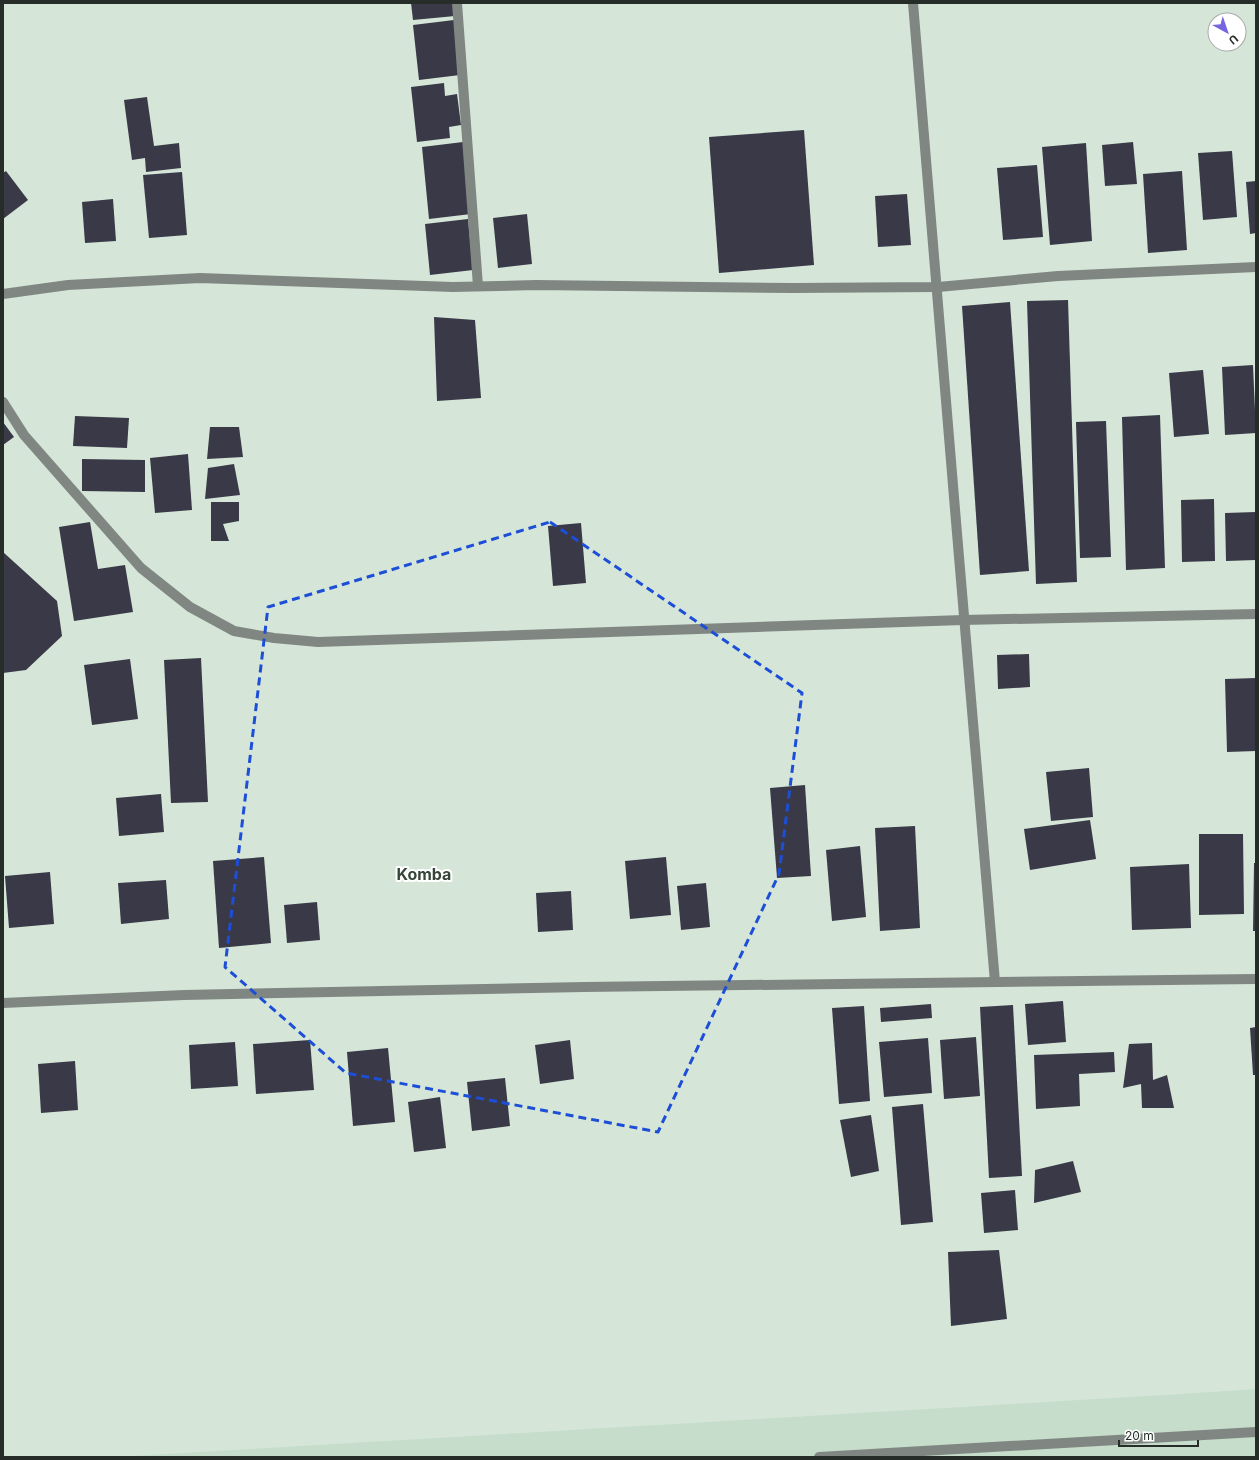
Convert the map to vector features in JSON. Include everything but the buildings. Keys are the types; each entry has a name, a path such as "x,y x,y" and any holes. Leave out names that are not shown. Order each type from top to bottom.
{"street":[{"path":"456,3 478,286"},
{"path":"913,3 938,287 963,620 995,982"},
{"path":"3,294 68,285 200,278 478,286 536,285 785,288 938,287 1058,276 1256,267"},
{"path":"3,402 24,435 141,568 190,607 234,631 274,638 318,642 963,620 1256,614"},
{"path":"3,1003 184,995 1256,979"},
{"path":"819,1457 1256,1432"}],"highlighted area":[{"path":"550,522 802,693 779,874 658,1132 346,1073 225,967 268,607"}],"shaded area":[{"path":"1256,1389 1256,1457 115,1457 1181,1394"}],"district":[{"name":"Komba","path":"424,874"}]}
